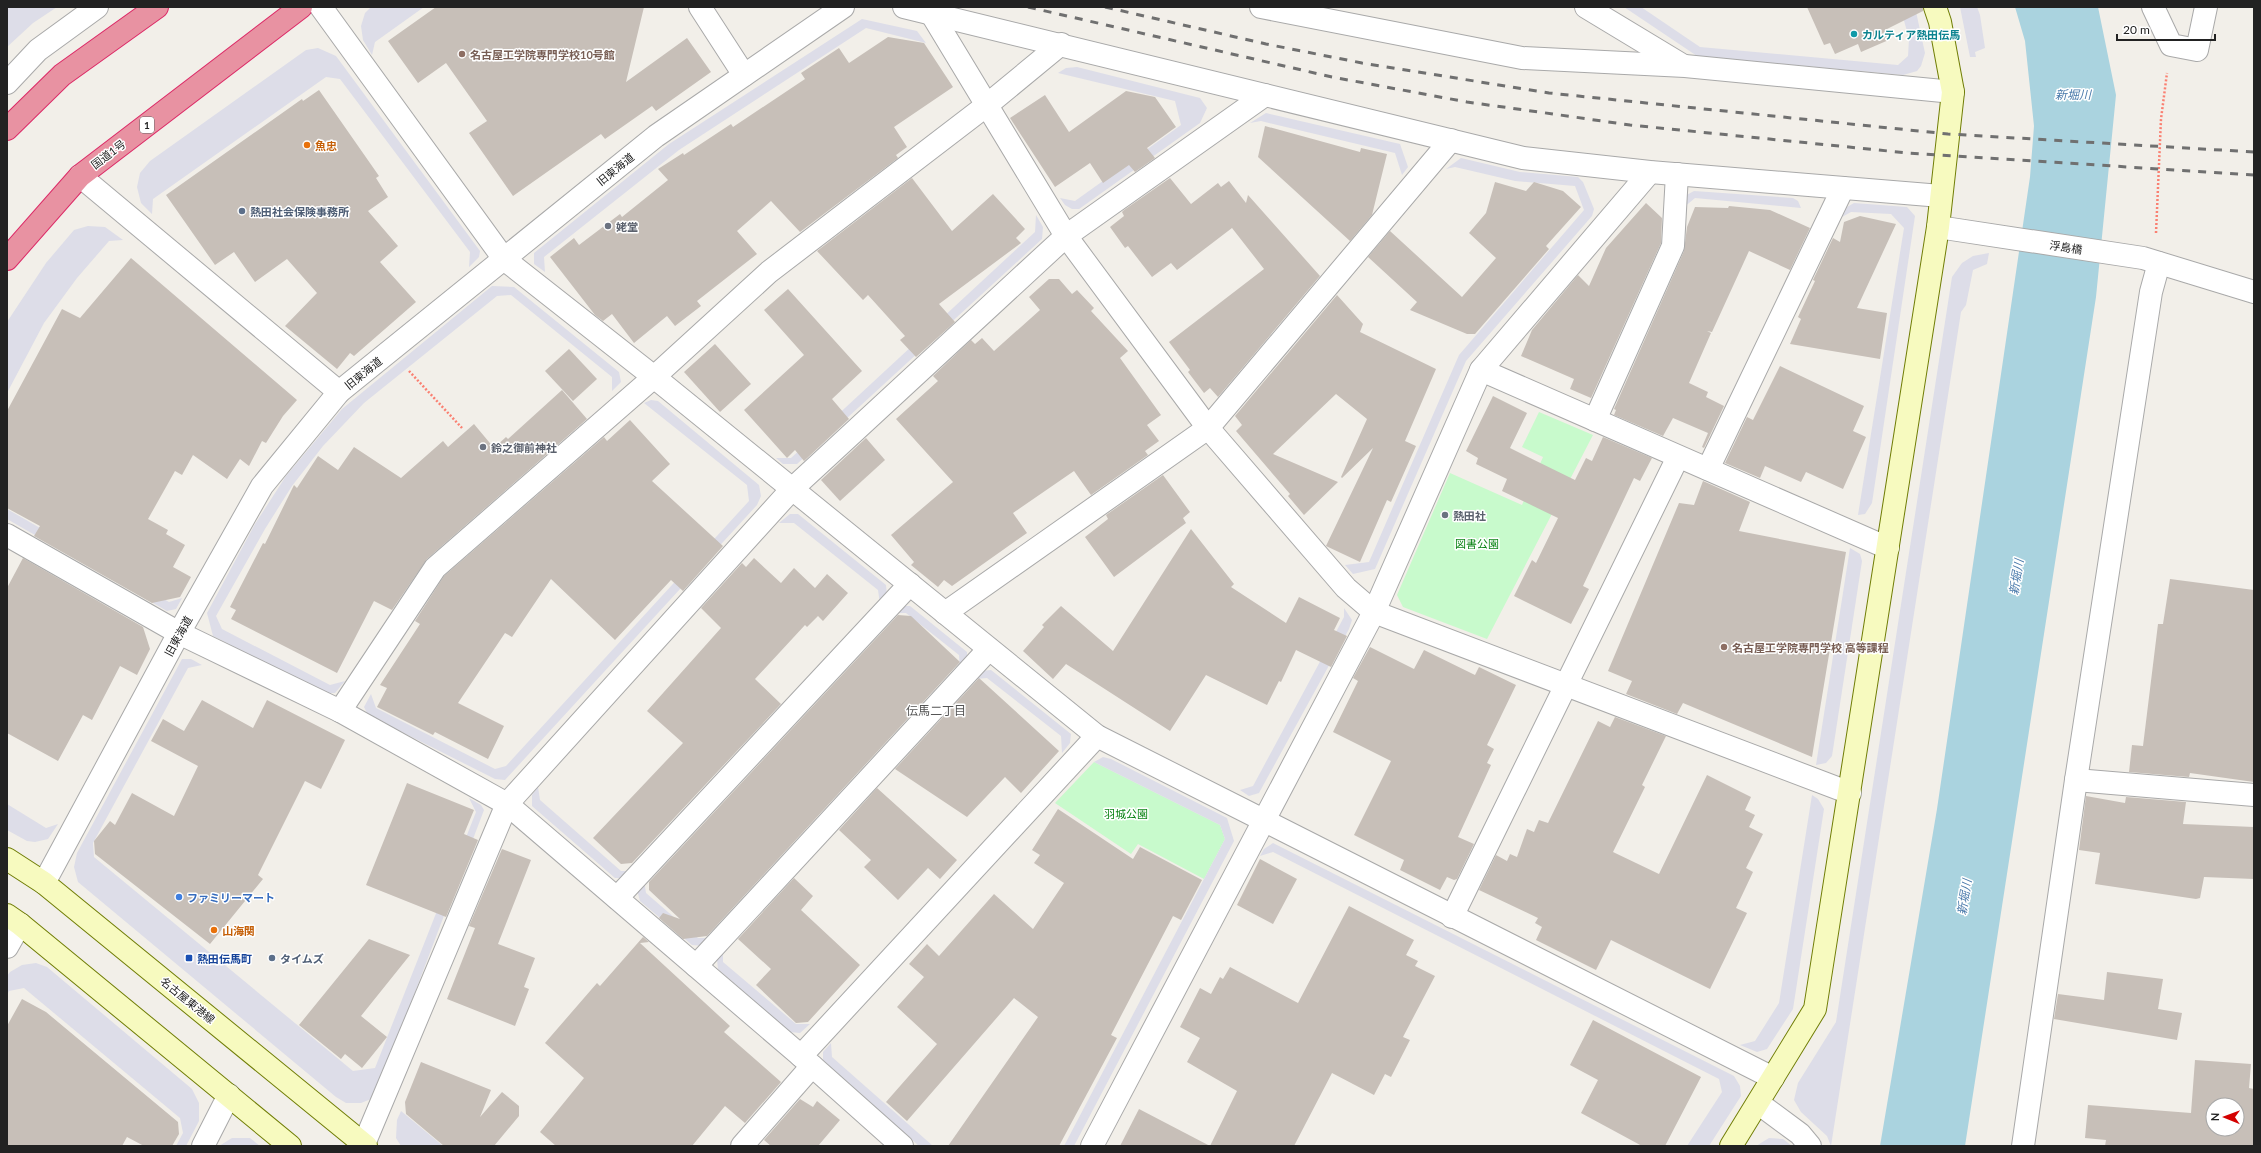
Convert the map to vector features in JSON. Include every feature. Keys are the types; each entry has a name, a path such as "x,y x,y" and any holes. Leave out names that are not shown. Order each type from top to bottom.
{"highway":[{"path":"7,129 62,75 157,7"},
{"name":"国道1号","path":"7,259 80,176 302,7"}],"street":[{"path":"7,83 38,50 97,7"},
{"path":"322,7 504,259 654,377 1097,736 1452,917 1773,1078"},
{"path":"700,7 744,75"},
{"name":"旧東海道","path":"44,882 179,632 262,486 339,392 656,136 843,7"},
{"path":"904,7 1061,44 1523,158 1650,172 1941,196"},
{"path":"1261,7 1522,58 1685,66 1953,92"},
{"path":"1586,7 1685,66"},
{"path":"1731,1146 1815,1009 1938,227 1953,92 1940,22 1935,7"},
{"path":"2153,7 2171,45 2197,50 2206,7"},
{"path":"932,13 1066,236 1208,428 1346,588 1374,612 1850,793"},
{"path":"340,712 435,568 654,377 769,272 987,106 1061,44"},
{"path":"365,1145 507,804 792,489 1066,236 1265,95"},
{"path":"945,613 1208,428 1451,140"},
{"path":"1092,1146 1374,612 1481,370 1650,172"},
{"path":"1596,420 1673,246 1677,174"},
{"path":"80,176 339,392"},
{"path":"1708,469 1843,188"},
{"name":"浮島橋","path":"1938,227 2151,261 2254,292"},
{"path":"2023,1146 2076,780 2150,300 2151,261"},
{"path":"1481,370 1888,548"},
{"path":"1452,917 1678,457"},
{"path":"7,535 179,632 340,712 507,804 807,1061 902,1146"},
{"path":"617,898 910,584"},
{"path":"696,966 989,649"},
{"path":"742,1146 807,1061 1097,736"},
{"path":"2076,780 2254,795"},
{"name":"名古屋東港線","path":"7,859 44,882 365,1145"},
{"path":"7,947 14,919 290,1146"},
{"path":"204,1146 229,1095"},
{"path":"1758,1103 1800,1134 1810,1146"}],"path":[{"path":"2151,261 2156,242 2161,119 2171,45"},
{"path":"406,369 462,428"}],"green space":[{"name":"図書公園","path":"1539,412 1593,435 1487,639 1403,607 1397,595 1450,473 1522,505 1543,457 1522,447"},
{"name":"羽城公園","path":"1094,762 1220,825 1225,839 1204,879 1138,844 1131,854 1055,803"}],"shaded area":[{"path":"7,7 57,7 33,23 7,47"},
{"path":"371,7 424,7 375,42 372,55 363,40 361,26 365,13"},
{"path":"1624,7 1641,7 1700,47 1898,65 1908,56 1909,39 1902,13 1915,7 1925,53 1921,66 1917,71 1903,75 1697,56"},
{"path":"1960,7 1977,7 1980,15 1985,48 1975,52 1976,57 1970,57"},
{"path":"862,19 917,31 926,43 866,28 679,150 544,257 545,272 534,264 534,253 669,144"},
{"path":"318,48 336,56 480,251 479,257 469,267 470,252 340,79 326,77 153,199 152,214 141,203 137,187 140,173 150,161 306,50"},
{"path":"1077,67 1200,98 1207,108 1200,123 1079,209 1072,209 1065,205 1060,198 1075,201 1181,125 1175,101 1058,73 1066,68"},
{"path":"1266,113 1400,144 1408,167 1402,175 1395,153 1261,121 1250,123"},
{"path":"1461,158 1520,172 1578,177 1583,182 1594,209 1592,216 1466,361 1375,569 1353,574 1345,565 1369,562 1459,355 1584,210 1575,186 1515,181 1455,167 1446,169"},
{"path":"1694,191 1793,198 1798,201 1801,208 1695,198 1683,208 1683,197"},
{"path":"1854,203 1907,207 1915,216 1872,503 1865,514 1858,515 1904,228 1891,214 1851,212 1842,217 1847,207"},
{"path":"1036,215 1043,227 1042,239 797,464 783,464 776,458 791,458 1035,232"},
{"path":"88,226 105,227 123,240 109,241 77,278 44,323 7,393 7,322 46,263 74,230"},
{"path":"1989,253 1987,264 1973,270 1966,305 1961,312 1831,1146 1827,1136 1801,1112 1794,1100 1798,1083 1836,1022 1952,277 1962,263 1973,256"},
{"path":"492,286 514,287 619,372 621,382 612,391 612,377 511,295 497,296 364,403 323,446 292,486 265,529 216,616 222,629 330,685 345,681 335,693 324,693 213,636 207,613 255,524 286,476 342,409"},
{"path":"651,400 658,401 759,485 761,496 757,505 505,780 495,779 368,715 364,707 371,694 376,708 495,769 506,766 749,501 747,485 644,403"},
{"path":"7,509 169,602 182,598 176,609 167,611 7,519"},
{"path":"790,514 798,514 886,585 887,596 880,604 878,590 794,523 779,523"},
{"path":"1850,548 1860,554 1862,561 1832,756 1826,763 1816,765"},
{"path":"901,606 910,606 967,652 967,662 960,670 959,655 906,613 893,613"},
{"path":"1344,608 1352,620 1349,629 1259,793 1249,796 1240,790 1253,786 1344,617"},
{"path":"182,659 191,659 202,665 188,668 93,843 94,857 353,1071 375,1068 476,812 469,798 481,805 484,810 378,1090 371,1099 361,1103 346,1103 336,1097 78,882 74,867 77,853"},
{"path":"991,670 1071,734 1070,743 1062,753 1061,736 987,678 975,679 981,671"},
{"path":"1103,757 1111,759 1227,818 1234,841 1074,1146 1064,1146 1225,839 1220,825 1094,762"},
{"path":"538,787 540,800 621,871 631,871 625,878 615,878 532,806 532,795"},
{"path":"1812,795 1818,799 1824,809 1793,1009 1767,1049 1757,1052 1740,1045 1755,1041 1779,1003"},
{"path":"7,804 46,828 58,824 48,839 35,842 27,841 7,830"},
{"path":"1273,843 1734,1076 1740,1086 1741,1096 1709,1146 1687,1146 1722,1092 1719,1079 1273,852 1260,856 1264,849"},
{"path":"644,880 646,893 698,938 711,938 704,946 692,945 640,901 637,890"},
{"path":"723,950 723,962 796,1024 810,1024 800,1033 789,1032 718,969 717,960"},
{"path":"36,963 47,967 192,1089 199,1103 199,1121 186,1146 176,1146 183,1133 180,1118 24,988 9,991 7,995 7,976 10,972 22,965"},
{"path":"831,1043 832,1057 933,1146 919,1146 823,1060 823,1052"},
{"path":"401,1111 443,1146 401,1146 396,1138 397,1120"},
{"path":"232,1138 250,1138 260,1146 219,1146"},
{"path":"1769,1138 1783,1139 1792,1146 1756,1146"}],"water":[{"name":"新堀川","path":"2015,7 2098,7 2116,95 2096,297 1965,1146 1880,1146 1937,809 2030,177 2034,126 2025,41"}],"building":[{"path":"436,7 644,7 626,82 687,38 711,72 656,111 652,106 605,139 601,134 513,196 469,133 487,121 446,63 418,83 388,41"},
{"name":"カルティア熱田伝馬","path":"1807,7 1923,7 1923,11 1887,29 1891,39 1861,52 1858,44 1835,54 1830,43 1824,45"},
{"path":"888,37 924,43 953,87 894,127 907,147 896,155 898,158 800,232 771,201 737,231 757,254 697,301 701,306 675,326 667,316 634,343 612,314 603,321 595,315 550,257 574,238 579,245 620,214 622,217 668,180 658,169 683,153 684,155 731,124 733,127 805,79 801,73 839,48 849,63"},
{"path":"319,90 379,176 376,178 388,197 368,211 398,246 380,262 416,302 354,356 350,353 337,369 285,326 317,293 287,259 255,282 234,252 215,265 166,195 302,99 303,101"},
{"path":"1126,91 1155,97 1176,127 1147,148 1155,158 1135,172 1129,165 1103,183 1090,163 1055,187 1010,118 1045,95 1069,132"},
{"path":"1265,126 1360,152 1361,148 1387,154 1372,215 1350,241 1258,157"},
{"path":"912,178 952,231 993,194 1025,229 1016,238 1021,243 939,304 955,322 916,357 900,340 905,336 868,295 863,300 817,251"},
{"path":"1170,178 1191,204 1218,183 1221,187 1229,181 1246,203 1248,195 1320,276 1218,397 1210,388 1204,393 1188,372 1190,370 1169,342 1264,269 1232,228 1177,270 1171,263 1152,277 1128,246 1125,248 1110,227 1124,216 1122,212 1124,210"},
{"path":"1495,182 1526,191 1534,182 1563,191 1581,207 1546,246 1549,249 1475,334 1467,334 1410,310 1417,302 1368,257 1390,231 1462,297 1496,258 1469,233 1486,213"},
{"path":"1646,203 1662,218 1661,243 1591,398 1570,389 1574,379 1521,356 1532,330 1578,275 1589,286 1606,248"},
{"path":"1729,206 1770,210 1810,228 1790,270 1749,251 1712,332 1707,331 1711,333 1689,383 1708,392 1706,397 1724,406 1704,448 1702,447 1708,433 1673,418 1663,436 1614,415 1616,410 1614,409 1684,251 1687,227 1695,207 1728,208"},
{"path":"1860,216 1896,224 1857,308 1887,313 1880,359 1790,344 1801,319 1798,317 1815,281 1813,280 1833,238 1840,242 1844,222"},
{"path":"131,258 297,400 283,416 266,443 262,441 249,466 240,459 227,479 193,455 182,475 175,471 148,519 168,530 166,534 185,545 173,567 191,577 180,597 152,603 34,536 40,526 7,508 7,411 62,309 80,318"},
{"path":"1049,279 1059,279 1072,294 1077,290 1094,308 1091,311 1128,351 1120,358 1161,415 1147,425 1159,441 1145,451 1148,455 1091,495 1074,471 1013,513 1027,533 952,586 944,580 938,587 911,565 914,562 891,535 953,482 896,419 938,381 933,376 971,340 975,344 982,338 994,351 1040,310 1029,297"},
{"path":"788,289 862,371 832,399 849,419 804,461 795,450 787,458 744,410 804,355 764,310"},
{"path":"1337,295 1363,324 1360,332 1436,369 1405,441 1416,446 1391,502 1387,500 1360,562 1326,546 1373,448 1342,478 1341,477 1367,419 1336,394 1273,454 1338,482 1304,515 1288,496 1290,494 1236,431 1242,425 1235,416"},
{"path":"715,344 751,384 720,412 684,372"},
{"path":"569,349 597,379 573,401 545,371"},
{"path":"1780,366 1864,406 1853,431 1866,437 1843,489 1806,472 1801,482 1765,466 1760,478 1725,463 1747,417 1753,420"},
{"path":"562,390 587,419 427,559 392,610 374,601 337,673 231,619 236,610 230,607 263,543 265,544 294,485 297,488 318,456 338,470 354,447 401,478 443,441 448,447 474,424 494,448 506,437 508,439"},
{"path":"1493,396 1527,413 1510,448 1575,480 1586,458 1592,461 1603,437 1652,458 1640,481 1634,478 1583,586 1589,589 1571,624 1514,596 1532,560 1536,563 1558,518 1502,491 1507,479 1476,464 1478,458 1466,451"},
{"path":"630,420 670,464 652,481 723,546 683,591 671,580 615,640 551,579 512,637 505,633 458,703 504,726 488,759 435,732 433,735 377,707 387,688 380,685 420,624 415,621 444,576 604,437 607,441"},
{"path":"866,438 885,460 840,501 821,480"},
{"path":"1163,475 1190,512 1183,518 1186,523 1114,577 1085,537 1108,519 1106,515"},
{"name":"名古屋工学院専門学校 高等課程","path":"1703,481 1750,502 1739,531 1846,552 1812,757 1683,703 1677,714 1626,694 1632,681 1608,671 1679,503 1694,505"},
{"path":"1191,529 1234,584 1231,587 1286,623 1299,597 1340,618 1334,630 1347,636 1331,667 1296,650 1281,682 1279,681 1267,705 1206,675 1170,731 1066,664 1053,679 1023,651 1044,627 1042,625 1061,606 1113,651"},
{"path":"23,558 143,627 150,649 137,675 120,666 92,720 83,715 58,761 7,733 7,588"},
{"path":"754,558 781,583 794,568 815,588 827,574 848,593 823,621 818,616 807,627 805,625 755,679 781,704 632,863 621,864 593,838 683,743 647,711 721,628 701,608 742,563 746,567"},
{"path":"2170,579 2254,590 2254,782 2190,773 2189,777 2129,772 2132,745 2143,746 2158,624 2163,624"},
{"path":"898,615 911,616 960,662 707,936 683,939 659,918 663,913 680,919 649,890 649,882"},
{"path":"1370,647 1414,669 1424,650 1475,675 1479,667 1516,685 1487,745 1494,749 1487,763 1491,765 1458,837 1474,844 1457,879 1454,880 1447,877 1440,890 1400,870 1404,860 1354,835 1391,761 1333,732 1358,681 1353,678"},
{"path":"979,678 1059,751 1021,793 1005,777 967,817 895,769"},
{"path":"202,700 253,728 267,700 345,740 321,789 305,781 258,875 263,879 210,944 95,854 94,841 110,821 115,825 132,793 174,816 198,766 151,741 163,719 184,731"},
{"path":"1615,717 1666,736 1642,785 1645,787 1613,852 1659,874 1707,775 1751,797 1745,810 1755,815 1749,827 1763,834 1746,868 1753,872 1736,908 1747,913 1710,989 1611,940 1596,970 1536,940 1542,927 1535,923 1538,918 1479,890 1496,855 1507,861 1510,854 1517,857 1527,829 1534,832 1539,820 1548,823 1598,721 1610,727"},
{"path":"407,783 474,810 464,834 478,840 446,917 366,885"},
{"path":"877,788 957,860 940,879 928,868 898,900 864,867 871,860 839,830"},
{"path":"2086,796 2125,803 2126,797 2186,802 2183,824 2254,827 2254,879 2204,877 2200,898 2196,899 2095,884 2100,853 2079,850"},
{"path":"1058,809 1133,859 1140,847 1202,880 1181,920 1173,916 1111,1035 1117,1038 1059,1146 948,1146 1038,1017 1014,998 907,1121 886,1102 937,1044 897,1007 924,977 909,964 927,944 939,956 994,894 1033,929 1064,883 1034,863 1040,855 1032,850"},
{"path":"502,849 531,860 498,944 535,958 524,987 529,989 515,1026 447,999 475,928 469,926"},
{"path":"1260,859 1297,879 1273,924 1237,905"},
{"path":"794,878 813,896 801,910 860,965 808,1022 796,1023 756,985 771,969 738,939"},
{"path":"1349,906 1414,940 1406,955 1418,961 1415,966 1435,976 1403,1037 1410,1040 1391,1077 1385,1074 1374,1095 1332,1073 1294,1146 1210,1146 1237,1091 1187,1062 1200,1038 1180,1027 1200,988 1211,994 1220,977 1223,979 1230,967 1298,1003"},
{"path":"643,937 649,942 640,943 730,1026 724,1032 781,1082 745,1123 725,1106 692,1146 556,1146 540,1132 584,1078 545,1043 597,983 600,986"},
{"path":"369,939 410,955 361,1016 387,1037 362,1068 345,1054 341,1059 299,1025"},
{"path":"2107,972 2163,979 2158,1009 2182,1013 2177,1040 2054,1019 2058,994 2104,1000"},
{"path":"22,999 46,1012 178,1122 179,1134 172,1146 144,1146 127,1137 122,1146 7,1146 7,1026"},
{"path":"1593,1020 1701,1077 1665,1146 1642,1146 1581,1113 1598,1080 1570,1065"},
{"path":"2195,1060 2251,1064 2249,1088 2254,1089 2254,1146 2105,1146 2106,1140 2085,1138 2088,1105 2191,1113"},
{"path":"421,1062 491,1090 480,1117 502,1092 519,1106 519,1116 494,1146 444,1146 406,1114 405,1102"},
{"path":"800,1099 813,1107 817,1101 840,1120 818,1146 771,1146 764,1140"},
{"path":"1139,1109 1210,1146 1120,1146"}],"railway":[{"path":"1028,7 1332,77 1467,102 1630,125 1908,153 2254,175"},
{"path":"1105,7 1266,44 1362,63 1549,93 1948,134 2254,152"}],"place":[{"name":"カルティア熱田伝馬","path":"1854,34"},
{"name":"名古屋工学院専門学校10号館","path":"462,54"},
{"name":"魚忠","path":"307,145"},
{"name":"熱田社会保険事務所","path":"242,211"},
{"name":"姥堂","path":"608,226"},
{"name":"鈴之御前神社","path":"483,447"},
{"name":"熱田社","path":"1445,515"},
{"name":"名古屋工学院専門学校 高等課程","path":"1724,647"},
{"name":"ファミリーマート","path":"179,897"},
{"name":"山海関","path":"214,930"},
{"name":"熱田伝馬町","path":"189,958"},
{"name":"タイムズ","path":"272,958"}],"district":[{"name":"伝馬二丁目","path":"936,710"}]}
